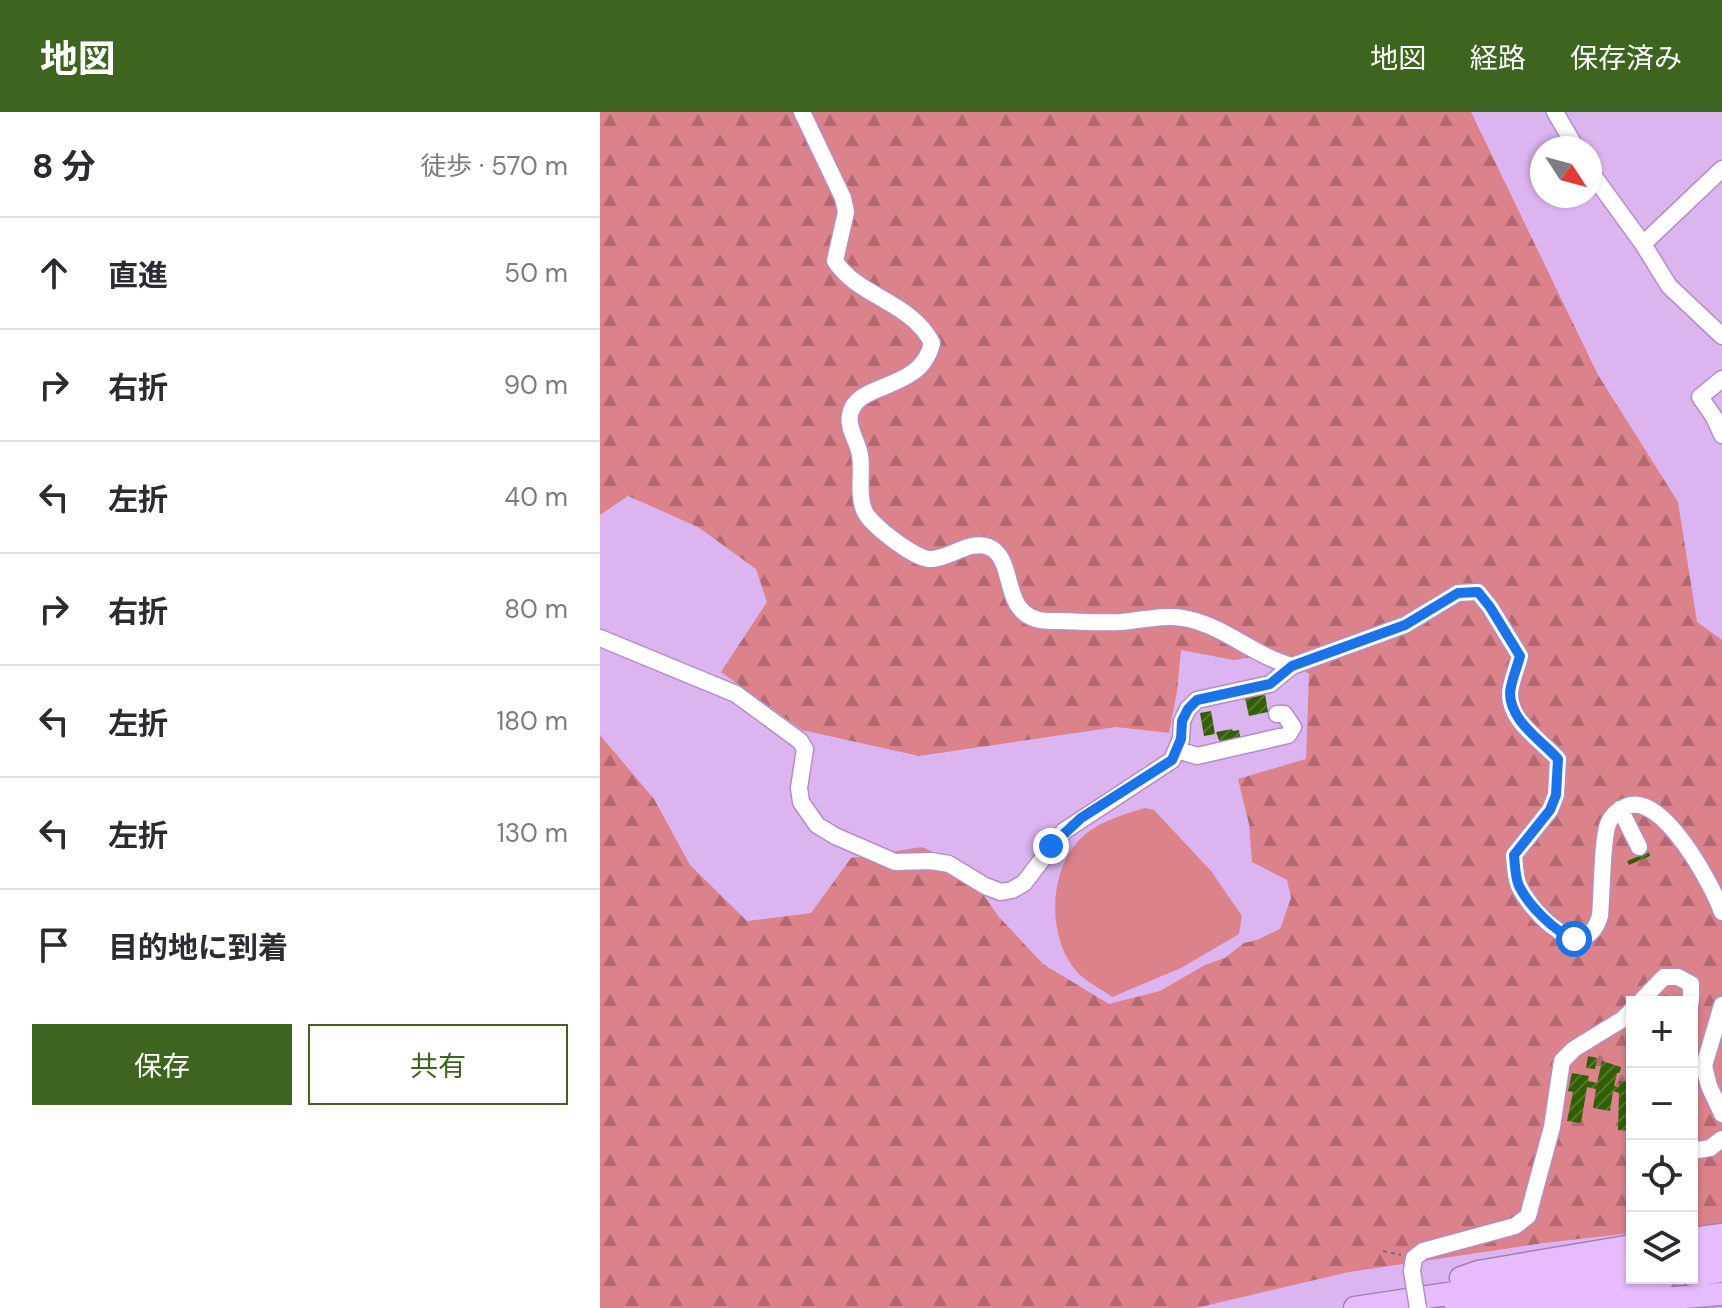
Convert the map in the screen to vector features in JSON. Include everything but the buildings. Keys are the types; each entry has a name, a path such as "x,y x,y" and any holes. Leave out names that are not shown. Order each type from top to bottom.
{"highway":[{"path":"1698,1238 1722,1235"},
{"path":"1391,1302 1478,1272 1626,1247"},
{"path":"1698,1257 1722,1254"},
{"path":"1355,1308 1626,1267"},
{"path":"1698,1274 1722,1271"},
{"path":"1456,1308 1626,1283"},
{"path":"1550,1308 1722,1294"}],"street":[{"path":"802,112 843,198 846,212 835,261 843,275 914,319 926,330 932,343 924,364 913,374 873,392 852,408 849,419 860,452 861,496 868,517 916,555 929,559 973,546 986,546 996,552 1002,561 1015,602 1024,613 1037,620 1117,622 1186,618 1207,625 1274,661 1292,666"},
{"path":"1555,112 1569,136"},
{"path":"1643,244 1722,169"},
{"path":"1602,188 1669,286 1722,336"},
{"path":"1722,379 1700,397 1722,435"},
{"path":"600,638 736,694 800,741 805,749 799,788 801,802 817,825 895,862 949,864 1001,892 1024,883 1051,846 1081,818 1172,760 1178,750 1182,721 1197,700 1270,684 1292,666 1405,625 1458,593 1478,592 1520,656 1510,691 1511,706 1524,726 1558,759 1556,795 1550,810 1514,855 1520,887 1538,912 1563,935 1574,939 1586,937 1596,928 1604,883 1607,825 1620,809 1631,804 1645,805 1663,817 1699,864 1722,912"},
{"path":"1178,750 1197,756 1288,735 1293,727 1289,718 1277,714"},
{"path":"1620,809 1639,847"},
{"path":"1646,996 1664,977 1678,977 1691,984 1691,996"},
{"path":"1722,1005 1704,1066 1722,1114"},
{"path":"1418,1308 1410,1263 1414,1258 1423,1251 1515,1226 1528,1216 1552,1127 1562,1061 1574,1049 1626,1016"},
{"path":"1698,1150 1710,1148 1722,1139"}],"path":[{"path":"1383,1251 1410,1263"}],"green space":[{"path":"600,112 1471,112 1598,375 1678,502 1697,622 1722,640 1722,1224 1698,1226 1698,996 1626,996 1626,1234 1349,1272 1196,1308 600,1308 600,735 654,799 690,865 747,921 811,913 851,858 922,847 963,866 999,917 1043,964 1109,1004 1160,991 1205,965 1225,958 1244,943 1280,929 1291,898 1287,880 1252,862 1249,824 1238,779 1306,759 1309,674 1279,653 1234,660 1181,650 1169,733 1116,727 919,756 802,730 721,672 767,602 756,569 698,527 628,496 600,515"},
{"path":"1145,808 1154,810 1211,871 1242,916 1239,934 1181,968 1112,997 1081,975 1064,952 1056,915 1059,878 1065,860 1088,832"}],"route":[{"path":"1051,846 1081,818 1172,760 1181,739 1182,721 1197,700 1270,684 1292,666 1309,658 1405,625 1458,593 1478,592 1520,656 1510,691 1511,706 1524,726 1558,759 1556,795 1550,810 1514,855 1515,869 1520,887 1538,912 1563,935 1574,939"}]}
